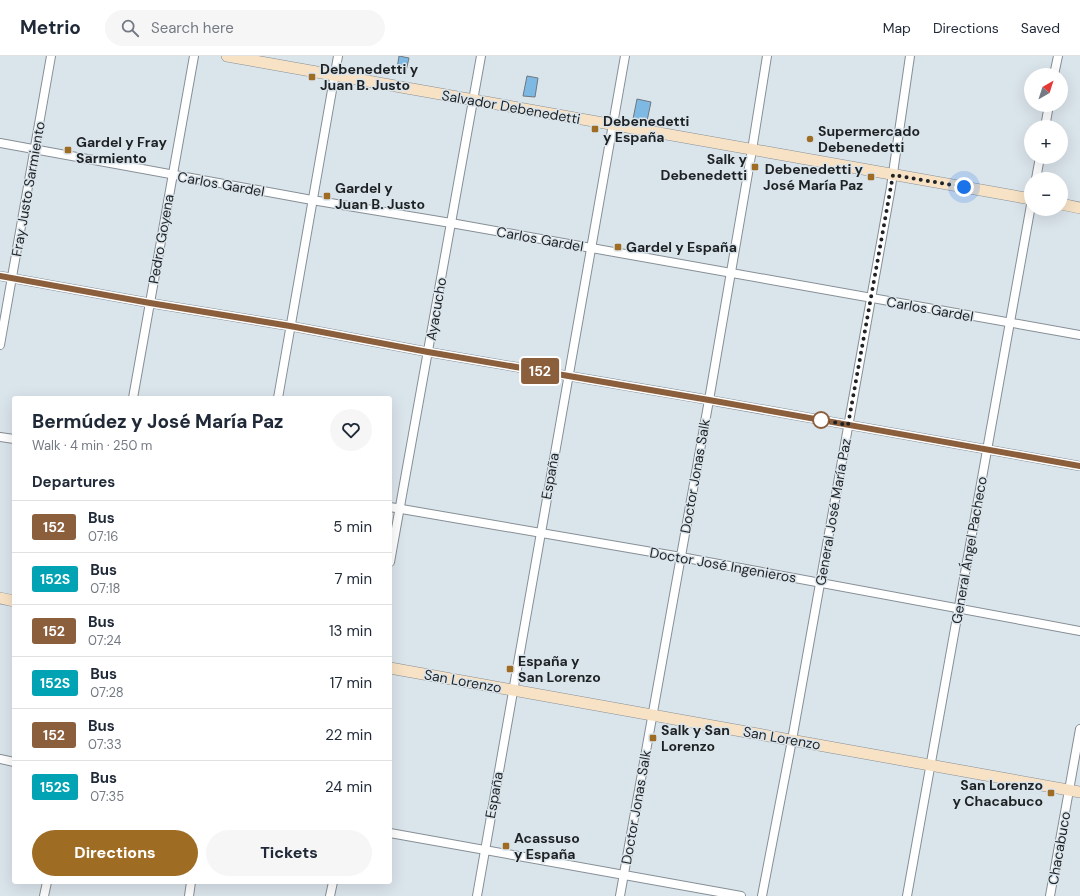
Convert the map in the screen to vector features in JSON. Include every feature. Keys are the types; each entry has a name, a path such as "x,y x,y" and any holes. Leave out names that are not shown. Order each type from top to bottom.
{"street":[{"name":"Fray Justo Sarmiento","path":"0,345 51,56"},
{"name":"Pedro Goyena","path":"133,396 194,56"},
{"name":"Salvador Debenedetti","path":"227,56 1024,198"},
{"path":"278,396 338,56"},
{"name":"Ayacucho","path":"392,551 481,56"},
{"name":"España","path":"477,896 625,56"},
{"name":"Doctor Jonas Salk","path":"620,896 709,400 767,56"},
{"name":"General José María Paz","path":"762,896 792,740 893,175 910,56"},
{"path":"1055,68 1058,56"},
{"name":"Carlos Gardel","path":"0,144 1080,335"},
{"path":"1068,205 1080,208"},
{"name":"General Ángel Pacheco","path":"907,896 1029,216"},
{"path":"0,276 1080,466"},
{"path":"0,437 12,439"},
{"name":"Doctor José Ingenieros","path":"392,507 680,557 1080,631"},
{"path":"0,598 12,601"},
{"name":"San Lorenzo","path":"392,668 1075,791"},
{"name":"Chacabuco","path":"1050,896 1075,791 1080,729"},
{"path":"0,759 12,762"},
{"path":"392,833 740,896"},
{"path":"44,896 46,884"},
{"path":"189,896 192,884"},
{"path":"330,896 333,884"}],"building":[{"path":"399,56 409,58 406,71 397,69"},
{"path":"527,76 538,78 535,97 523,96"},
{"path":"637,99 651,102 647,121 633,119"}],"bus line":[{"name":"152","path":"0,276 1080,466"}],"place":[{"name":"Debenedetti y Juan B. Justo","path":"312,77"},
{"name":"Debenedetti y España","path":"595,129"},
{"name":"Supermercado Debenedetti","path":"810,139"},
{"name":"Gardel y Fray Sarmiento","path":"68,150"},
{"name":"Salk y Debenedetti","path":"755,167"},
{"name":"Debenedetti y José María Paz","path":"871,177"},
{"name":"Gardel y Juan B. Justo","path":"327,196"},
{"name":"Gardel y España","path":"618,247"},
{"name":"España y San Lorenzo","path":"510,669"},
{"name":"Salk y San Lorenzo","path":"653,738"},
{"name":"San Lorenzo y Chacabuco","path":"1051,793"},
{"name":"Acassuso y España","path":"506,846"}],"route":[{"path":"821,420 848,425 893,175 964,187"}]}
